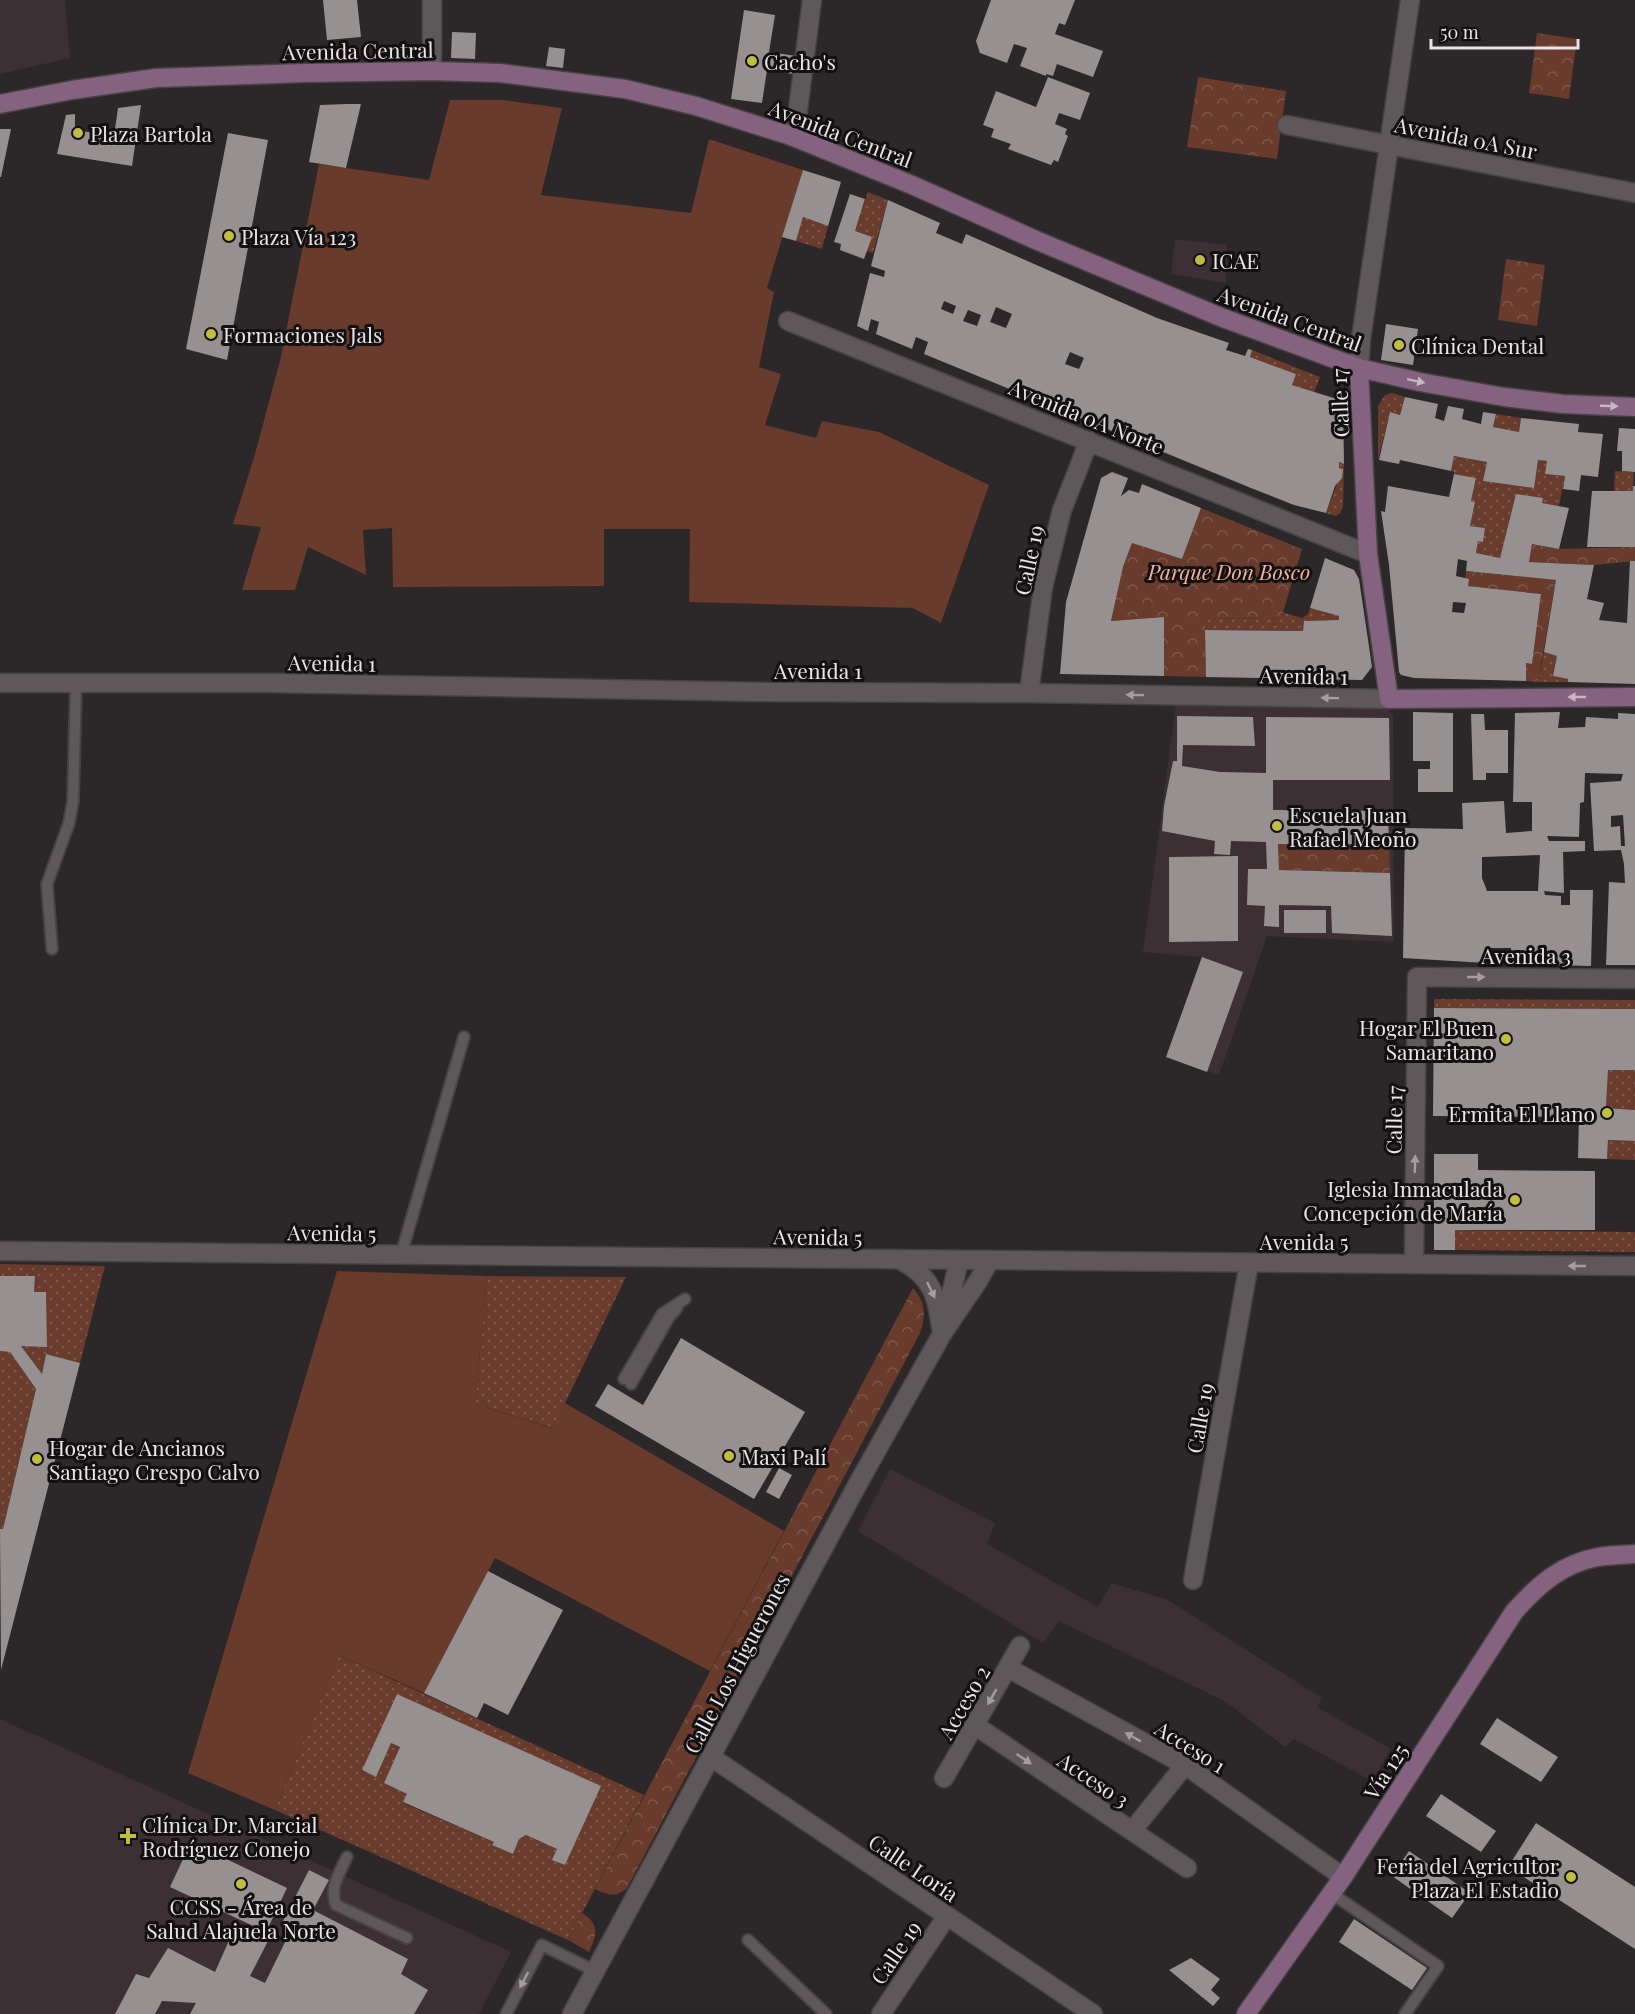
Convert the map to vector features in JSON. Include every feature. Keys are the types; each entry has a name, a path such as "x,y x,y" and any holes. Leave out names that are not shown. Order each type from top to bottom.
{"main road":[{"name":"Avenida Central","path":"0,104 72,90 156,78 432,71 500,73 625,89 696,106 791,136 912,185 1038,241 1223,318 1359,368 1504,397 1563,404 1635,407"},
{"name":"Calle 17","path":"1359,368 1368,554 1389,699"},
{"name":"Avenida 1","path":"1389,699 1635,697"},
{"name":"Vía 125","path":"1251,2012 1342,1877 1514,1612 1546,1579 1571,1564 1599,1557 1634,1556"}],"street":[{"path":"432,0 432,71"},
{"path":"791,136 797,117 812,0"},
{"name":"Calle 17","path":"1359,368 1361,339 1410,0"},
{"name":"Avenida 0A Sur","path":"1287,126 1635,193"},
{"name":"Avenida 0A Norte","path":"788,321 1368,554"},
{"name":"Calle 19","path":"1029,693 1043,587 1062,510 1089,441"},
{"name":"Avenida 1","path":"0,683 274,683 762,692 1029,693 1389,699"},
{"name":"Calle 17","path":"1414,1264 1418,977"},
{"name":"Avenida 3","path":"1418,977 1635,979"},
{"name":"Avenida 5","path":"0,1251 1635,1266"},
{"path":"900,1260 917,1269 930,1285 938,1307 942,1334"},
{"name":"Calle Los Higuerones","path":"942,1334 959,1260"},
{"name":"Calle Los Higuerones","path":"572,2014 833,1530 942,1334 990,1260"},
{"name":"Calle 19","path":"1193,1580 1249,1263"},
{"name":"Acceso 2","path":"944,1778 1020,1646"},
{"name":"Acceso 1","path":"1008,1668 1185,1766 1342,1877"},
{"name":"Acceso 3","path":"976,1726 1187,1868"},
{"name":"Calle Loría","path":"711,1757 1093,2014"},
{"path":"1132,1831 1185,1766"},
{"name":"Calle 19","path":"881,2014 947,1916"}],"lane":[{"path":"52,949 47,884 69,824 73,801 76,683"},
{"path":"401,1255 464,1037"},
{"path":"685,1299 669,1317 628,1382 662,1314 685,1299"},
{"path":"347,1857 333,1888 336,1905 407,1938"},
{"path":"1331,1893 1438,1966 1405,2014"},
{"path":"748,1940 826,2014"},
{"path":"506,2014 542,1945 595,1971"}],"shaded area":[{"path":"0,0 65,0 70,58 0,74"},
{"name":"ICAE","path":"1175,239 1227,245 1226,283 1171,274"},
{"name":"Escuela Juan Rafael Meoño","path":"1176,703 1385,706 1393,715 1394,942 1267,936 1219,1075 1166,1057 1201,957 1143,952"},
{"path":"890,1469 995,1523 987,1544 1098,1607 1112,1583 1168,1600 1322,1698 1317,1707 1391,1749 1372,1781 1294,1739 1285,1747 1226,1702 1059,1621 1043,1643 858,1531"},
{"name":"Clínica Dr. Marcial Rodríguez Conejo","path":"0,1719 511,1952 479,2014 0,2014"}],"green space":[{"path":"1537,33 1577,39 1569,99 1529,93"},
{"path":"1198,77 1286,91 1277,159 1187,147"},
{"path":"450,100 503,100 562,108 541,195 691,213 709,139 803,170 767,288 774,292 759,367 781,374 765,425 816,438 822,421 879,432 989,485 941,623 913,608 689,602 690,529 604,529 604,586 393,587 392,528 363,530 366,575 308,547 295,590 242,590 261,527 233,524 255,454 281,357 319,164 429,180"},
{"path":"868,192 888,200 873,253 867,251 855,231"},
{"path":"803,217 828,226 822,249 796,241"},
{"path":"1506,259 1545,265 1537,326 1498,320"},
{"path":"1252,350 1320,377 1314,392 1292,385 1296,374 1250,357"},
{"path":"1392,393 1405,397 1400,415 1390,412 1378,460 1378,406 1385,395"},
{"path":"1496,414 1521,418 1519,432 1493,427"},
{"path":"1454,456 1487,462 1483,481 1533,488 1538,460 1547,461 1546,474 1565,476 1559,506 1516,494 1500,558 1476,553 1478,541 1483,541 1485,528 1470,526 1475,502 1471,501 1476,478 1454,474 1451,471"},
{"path":"1339,462 1344,464 1343,507 1336,516 1326,513 1343,469 1339,468"},
{"path":"1615,471 1634,472 1633,491 1614,491"},
{"name":"Parque Don Bosco","path":"1201,508 1302,549 1281,619 1205,618 1206,677 1164,676 1164,617 1111,621 1123,567 1132,543 1182,559"},
{"path":"1532,544 1559,549 1635,547 1635,561 1594,565 1529,562"},
{"path":"1466,571 1556,580 1538,682 1526,681 1526,663 1532,664 1541,594 1468,586 1469,579 1465,578"},
{"path":"1310,608 1339,616 1339,620 1304,621 1303,631 1205,630 1205,618 1281,619 1282,612 1302,618 1308,614"},
{"path":"1544,652 1557,656 1553,676 1568,679 1568,682 1538,682"},
{"path":"1278,844 1389,845 1390,873 1279,870"},
{"path":"1434,999 1635,1000 1635,1009 1434,1008"},
{"path":"1608,1070 1635,1070 1635,1110 1606,1108"},
{"path":"1608,1140 1635,1141 1635,1160 1607,1159"},
{"path":"1455,1230 1635,1232 1635,1252 1455,1250"},
{"path":"0,1264 105,1266 80,1363 46,1354 42,1374 21,1346 34,1292 35,1276 0,1276"},
{"path":"337,1271 487,1276 475,1404 552,1428 565,1403 784,1531 710,1671 495,1558 424,1693 339,1655 275,1810 188,1773"},
{"path":"487,1276 626,1277 553,1428 475,1404"},
{"path":"913,1288 924,1309 920,1333 627,1888 612,1895 595,1889"},
{"path":"0,1351 10,1352 36,1389 3,1529 0,1529"},
{"path":"339,1655 644,1795 568,1940 275,1810","holes":["397,1694 600,1786 565,1865 553,1860 557,1849 526,1835 519,1839 513,1854 492,1845 494,1842 403,1803 407,1794 384,1783 400,1747 391,1743 376,1776 362,1771"]},
{"path":"582,1913 592,1921 595,1930 589,1952 568,1940"}],"building":[{"path":"323,0 357,0 361,37 327,40"},
{"path":"991,0 1075,0 1065,25 1059,23 1055,34 1103,51 1093,77 1057,64 1053,76 1046,74 1046,76 1020,66 1027,48 1014,44 1007,63 980,53 976,41"},
{"name":"Cacho's","path":"744,10 775,15 769,52 796,56 793,74 767,70 762,103 731,99"},
{"path":"452,32 476,33 475,59 451,58"},
{"path":"549,47 565,49 563,68 546,66"},
{"path":"1048,77 1090,93 1080,120 1059,113 1055,124 1067,129 1065,134 1068,136 1058,162 1054,160 1051,165 1008,149 1011,144 991,137 994,129 983,125 996,91 1036,107"},
{"name":"Plaza Vía 123","path":"361,104 346,168 309,162 320,105"},
{"name":"Plaza Bartola","path":"141,105 132,166 57,154 66,115 75,114 75,130 114,136 118,108"},
{"path":"0,129 11,129 1,177 0,177"},
{"name":"Plaza Vía 123","path":"228,133 268,140 227,360 186,349"},
{"path":"803,170 841,182 828,226 803,217 796,241 782,237"},
{"path":"850,194 865,199 855,231 872,237 864,259 840,250 841,244 834,242"},
{"path":"888,200 940,223 936,233 962,244 966,234 1157,318 1229,343 1226,350 1245,356 1248,349 1252,350 1250,357 1296,374 1292,385 1340,400 1343,406 1344,464 1339,462 1339,468 1343,469 1342,478 1335,486 1326,513 1294,505 1251,488 924,354 928,342 916,337 912,349 876,334 879,322 871,319 868,331 857,326 870,273 884,277 885,271 871,266","holes":["944,301 956,306 953,314 941,309","996,307 1012,314 1006,328 990,322","968,310 981,315 977,326 963,321","1070,352 1084,358 1079,369 1065,364"]},
{"name":"Clínica Dental","path":"1386,324 1418,329 1413,365 1381,360"},
{"path":"1405,397 1438,404 1435,418 1444,421 1448,406 1464,409 1462,419 1481,424 1483,412 1496,414 1493,427 1519,432 1521,418 1579,424 1578,432 1603,434 1598,477 1581,475 1579,491 1563,489 1565,476 1545,474 1547,461 1538,460 1534,488 1483,481 1487,462 1454,456 1451,471 1400,460 1399,464 1379,460 1390,412 1400,415"},
{"path":"1619,428 1635,429 1635,472 1622,471 1622,451 1617,451"},
{"path":"1112,472 1128,478 1121,496 1129,490 1139,493 1142,484 1201,508 1182,559 1132,543 1123,567 1111,621 1164,617 1164,676 1060,674 1066,602 1101,478"},
{"path":"1454,474 1476,478 1471,501 1475,502 1470,526 1485,528 1483,542 1478,541 1476,553 1500,558 1516,494 1543,498 1542,503 1569,508 1559,549 1532,544 1529,562 1594,565 1587,599 1604,603 1599,620 1627,623 1630,561 1635,561 1635,684 1568,682 1568,679 1553,676 1557,656 1544,652 1556,580 1466,571 1467,561 1458,559 1456,576 1469,579 1468,586 1541,594 1532,664 1526,663 1526,681 1414,678 1401,675 1381,511 1385,512 1388,486 1449,497","holes":["1453,602 1466,603 1464,613 1452,612"]},
{"path":"1633,486 1635,486 1635,547 1587,547 1592,491 1633,491"},
{"path":"1325,558 1354,570 1359,579 1372,667 1362,680 1206,677 1205,630 1303,631 1304,621 1339,620 1339,616 1310,608"},
{"path":"1413,712 1453,713 1453,792 1418,792 1418,769 1430,769 1430,761 1413,761"},
{"path":"1560,712 1558,728 1585,727 1586,717 1618,719 1618,713 1635,714 1635,965 1606,965 1609,882 1625,883 1624,864 1621,850 1594,851 1590,783 1621,781 1623,774 1585,773 1584,802 1580,803 1579,837 1547,836 1549,841 1585,841 1585,851 1563,852 1564,893 1544,891 1545,895 1561,896 1561,905 1570,905 1570,890 1593,890 1591,966 1510,964 1511,948 1485,948 1486,963 1403,958 1405,828 1463,829 1462,803 1504,801 1506,833 1532,831 1532,802 1513,802 1515,713","holes":["1623,815 1625,846 1621,846 1620,826 1611,827 1611,816","1540,855 1538,891 1487,891 1482,878 1482,857"]},
{"path":"1471,714 1484,714 1485,730 1508,730 1508,773 1486,773 1486,780 1473,780"},
{"path":"1177,716 1253,717 1255,746 1183,745 1182,766 1220,772 1266,773 1266,717 1389,718 1390,780 1273,780 1273,810 1388,811 1389,845 1278,844 1279,870 1390,873 1392,936 1332,933 1331,906 1279,905 1279,927 1264,926 1265,906 1247,905 1248,869 1267,869 1266,842 1231,841 1230,855 1214,854 1215,841 1162,831 1164,806 1173,761 1177,761"},
{"path":"1238,856 1238,941 1169,942 1169,857"},
{"path":"1284,910 1326,910 1326,933 1284,933"},
{"path":"1202,957 1243,972 1207,1072 1166,1057"},
{"name":"Hogar El Buen Samaritano","path":"1434,1008 1635,1009 1635,1070 1608,1070 1606,1108 1635,1110 1635,1141 1608,1140 1607,1159 1578,1158 1579,1117 1433,1116"},
{"name":"Iglesia Inmaculada Concepción de María","path":"1434,1154 1478,1154 1478,1170 1595,1171 1595,1230 1455,1230 1455,1250 1434,1250"},
{"name":"Hogar de Ancianos Santiago Crespo Calvo","path":"0,1276 35,1276 34,1292 46,1292 47,1347 21,1346 42,1374 46,1354 80,1363 1,1670 0,1529 3,1529 36,1389 10,1352 0,1351"},
{"name":"Maxi Palí","path":"681,1338 805,1412 754,1499 595,1406 608,1384 643,1405"},
{"path":"779,1468 792,1475 779,1499 766,1492"},
{"path":"488,1571 563,1610 508,1715 484,1703 477,1718 424,1693"},
{"path":"397,1694 601,1786 565,1865 552,1860 557,1849 526,1835 519,1839 513,1854 492,1845 494,1842 403,1802 407,1794 384,1783 400,1747 391,1743 376,1777 362,1770"},
{"path":"1497,1718 1558,1757 1541,1782 1480,1744"},
{"name":"Feria del Agricultor Plaza El Estadio","path":"1441,1794 1496,1831 1481,1852 1426,1816"},
{"name":"Feria del Agricultor Plaza El Estadio","path":"1536,1823 1635,1887 1635,1949 1508,1867"},
{"path":"191,1842 287,1888 266,1932 170,1887"},
{"path":"1409,1851 1470,1893 1452,1918 1392,1876"},
{"path":"309,1870 329,1880 313,1910 408,1959 401,1974 428,1990 414,2014 190,2014 196,2003 162,2001 155,2014 115,2014 136,1974 149,1978 168,1948 215,1972 236,1925 268,1941 250,1976 265,1983 291,1930 281,1925"},
{"path":"1354,1919 1427,1968 1412,1990 1339,1942"},
{"path":"1191,1958 1220,1979 1211,1990 1220,1998 1213,2006 1169,1970"}],"place":[{"name":"Cacho's","path":"752,61"},
{"name":"Plaza Bartola","path":"78,133"},
{"name":"Plaza Vía 123","path":"229,236"},
{"name":"ICAE","path":"1200,260"},
{"name":"Formaciones Jals","path":"211,334"},
{"name":"Clínica Dental","path":"1399,345"},
{"name":"Escuela Juan Rafael Meoño","path":"1277,826"},
{"name":"Hogar El Buen Samaritano","path":"1506,1039"},
{"name":"Ermita El Llano","path":"1607,1113"},
{"name":"Iglesia Inmaculada Concepción de María","path":"1515,1200"},
{"name":"Maxi Palí","path":"729,1456"},
{"name":"Hogar de Ancianos Santiago Crespo Calvo","path":"37,1459"},
{"name":"Clínica Dr. Marcial Rodríguez Conejo","path":"128,1836"},
{"name":"Feria del Agricultor Plaza El Estadio","path":"1571,1877"},
{"name":"CCSS - Área de Salud Alajuela Norte","path":"241,1884"}]}
